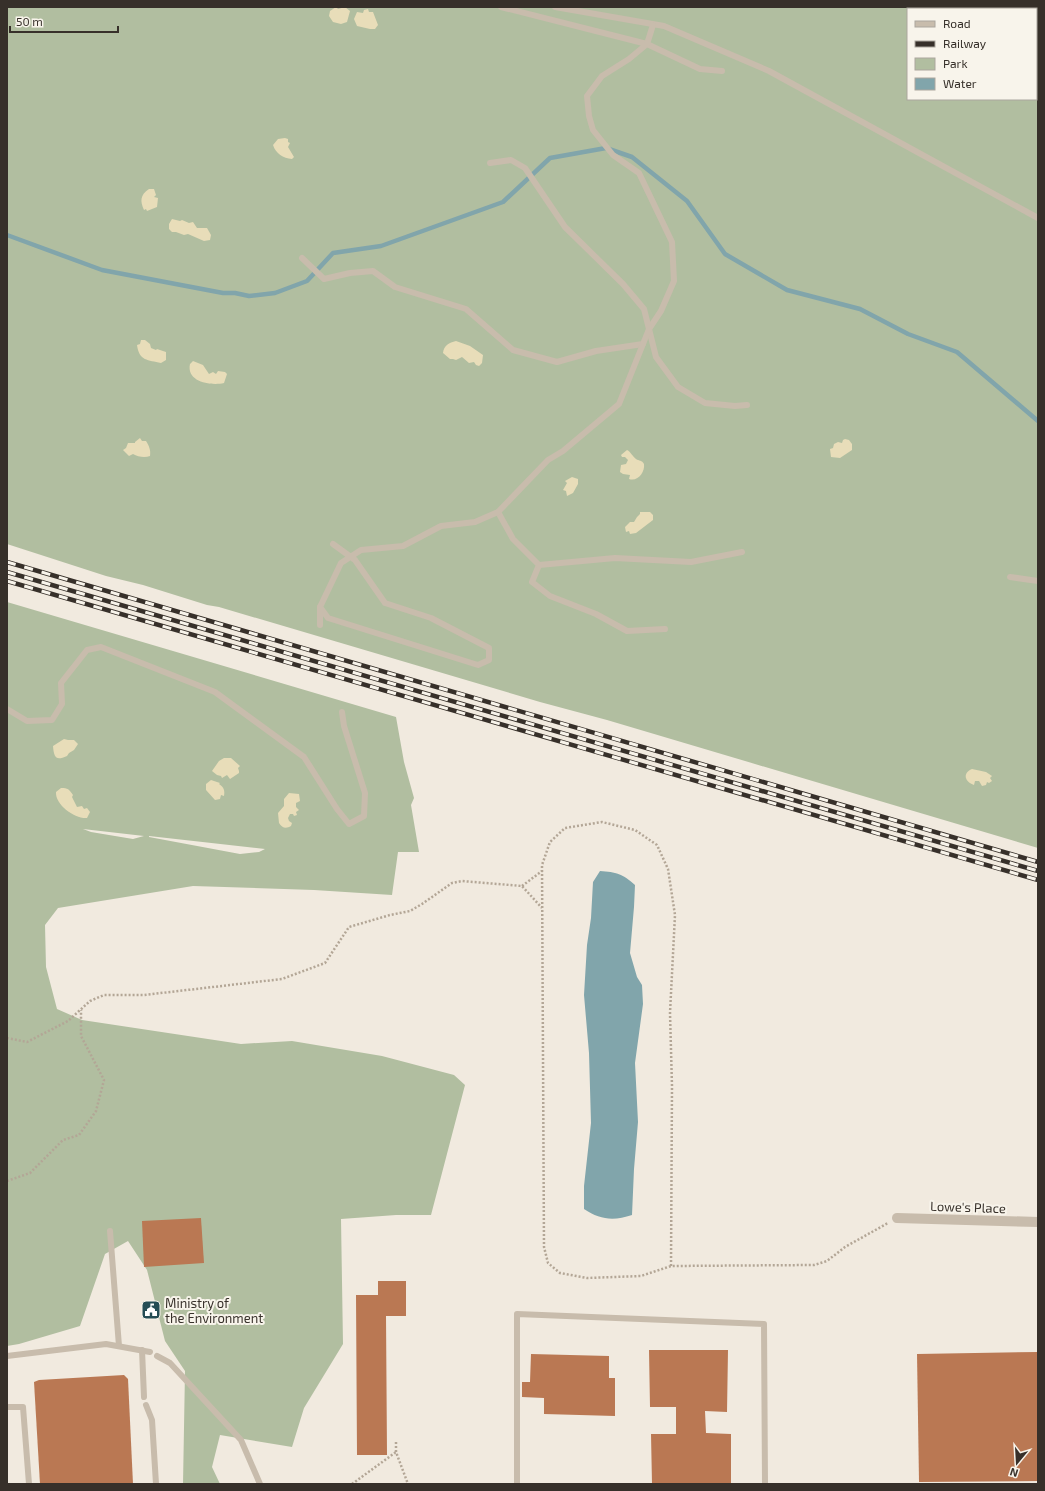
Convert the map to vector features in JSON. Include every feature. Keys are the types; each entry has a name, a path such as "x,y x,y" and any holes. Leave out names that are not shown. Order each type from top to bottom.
{"street":[{"name":"Lowe's Place","path":"897,1218 1038,1222"}],"lane":[{"path":"501,7 647,44 700,69 722,71"},
{"path":"555,7 664,26 769,71 1038,218"},
{"path":"320,625 320,607 341,563 350,556 361,550 403,546 441,526 475,522 498,512 548,460 563,451 619,404 649,329 661,311 674,281 672,242 639,173 613,155 593,130 588,116 587,96 602,76 629,59 647,44 654,25"},
{"path":"490,163 511,160 525,168 566,227 623,284 644,309 656,357 678,387 705,403 735,406 747,405"},
{"path":"302,258 324,279 350,273 373,271 395,287 466,309 512,350 557,362 596,351 643,344"},
{"path":"498,512 513,539 539,565"},
{"path":"320,607 328,618 442,655 478,665 489,660 489,648 431,618 386,603 355,560 333,544"},
{"path":"539,565 615,558 691,562 742,552"},
{"path":"539,565 532,582 550,596 596,614 627,631 665,629"},
{"path":"1010,578 1038,581"},
{"path":"7,709 27,721 52,720 62,704 61,683 87,650 101,647 215,692 304,757 337,809 349,824 364,816 365,793 344,726 342,712"},
{"path":"110,1231 119,1346"},
{"path":"518,1484 517,1314 764,1324 765,1484"},
{"path":"7,1356 106,1344 150,1352"},
{"path":"142,1350 144,1397"},
{"path":"157,1356 170,1363 241,1440 260,1484"},
{"path":"146,1405 152,1420 156,1484"},
{"path":"7,1407 23,1407 29,1484"}],"path":[{"path":"671,1266 672,1086 670,1013 675,915 668,869 657,845 635,830 602,822 565,828 550,842 542,865 544,1247 548,1263 560,1273 587,1278 641,1276 671,1266 814,1265 827,1261 845,1247 897,1218"},
{"path":"7,1038 27,1042 68,1021 90,1001 104,995 144,996 282,979 325,963 349,927 390,915 410,911 452,883 462,882 522,886 542,871"},
{"path":"522,886 542,908"},
{"path":"7,1181 30,1173 63,1140 78,1136 96,1111 104,1080 81,1036 81,1010"},
{"path":"396,1442 396,1452 408,1484"},
{"path":"352,1484 396,1452"}],"green space":[{"path":"7,7 1038,7 1038,848 607,720 540,702 143,585 106,576 7,544"},
{"path":"7,602 396,717 404,762 414,798 411,805 419,852 398,852 392,895 314,890 193,886 58,908 45,925 46,967 57,1009 82,1020 241,1044 292,1041 382,1056 454,1075 465,1085 431,1215 396,1215 341,1219 343,1344 304,1408 292,1447 220,1435 212,1467 220,1484 183,1484 185,1371 165,1341 147,1270 128,1241 105,1254 80,1326 19,1344 7,1346","holes":["83,829 144,836 133,839 91,832","149,836 265,849 259,852 240,854"]}],"sand":[{"path":"336,7 338,9 345,7 350,11 347,22 341,24 333,22 329,16 330,11"},
{"path":"368,9 369,12 373,12 378,25 375,29 357,26 354,19 357,12 363,13 364,10"},
{"path":"278,139 288,139 288,142 290,143 288,147 294,157 292,159 280,155 273,145"},
{"path":"149,189 154,189 156,195 154,197 158,198 157,207 147,211 146,209 144,210 142,204 142,196"},
{"path":"172,219 182,220 189,223 193,222 197,228 207,228 211,235 210,240 204,241 188,234 184,235 172,232 169,229 169,224"},
{"path":"141,340 145,340 150,344 151,348 166,352 166,360 161,363 142,357 137,345 140,344"},
{"path":"456,341 470,346 483,355 482,363 479,366 474,362 469,363 462,357 456,360 450,359 443,353 444,348 447,345"},
{"path":"193,361 203,365 209,374 213,372 216,374 218,371 225,372 227,374 224,383 206,383 196,379 190,370 190,364"},
{"path":"140,438 142,441 146,441 149,446 150,456 142,457 133,454 129,456 123,450 126,448 128,443 135,443"},
{"path":"845,439 849,440 852,444 852,450 840,458 831,457 830,449 833,448 834,444 838,442 842,443"},
{"path":"627,450 636,459 644,464 640,476 632,480 629,479 630,475 620,472 621,465 626,464 628,460 621,455"},
{"path":"572,477 578,479 578,484 573,493 567,496 566,491 563,490 567,483 565,481"},
{"path":"640,512 650,512 653,515 653,520 636,533 630,534 629,531 626,532 625,527 630,522 634,522"},
{"path":"64,739 74,740 78,744 67,756 58,758 55,756 53,746"},
{"path":"224,758 231,758 240,766 238,768 239,773 230,779 227,775 222,778 212,771 219,761"},
{"path":"972,769 986,772 992,776 990,778 992,781 989,783 987,782 986,785 982,786 979,781 975,781 974,785 971,784 968,782 966,775"},
{"path":"211,780 220,783 219,784 224,789 224,796 221,795 220,799 215,800 206,790 206,784"},
{"path":"61,788 68,789 70,791 77,807 82,806 84,809 87,808 90,812 87,818 82,818 72,814 62,806 56,792"},
{"path":"289,793 299,794 300,801 296,803 296,807 299,810 296,812 297,815 294,816 293,814 290,814 288,818 292,823 291,826 286,828 281,826 279,823 278,813 284,806 284,799"}],"water":[{"path":"600,871 619,874 627,878 635,885 630,953 637,977 642,985 643,1004 635,1063 638,1122 632,1215 613,1219 601,1217 584,1209 584,1186 591,1123 589,1053 584,995 593,882"}],"building":[{"path":"201,1218 204,1263 144,1267 142,1221"},
{"path":"378,1281 406,1281 406,1316 386,1316 387,1455 357,1455 356,1295 378,1295"},
{"path":"649,1350 728,1350 727,1412 705,1411 706,1433 731,1434 731,1484 652,1484 651,1434 676,1434 676,1407 650,1407"},
{"path":"1038,1352 1038,1481 919,1482 917,1354"},
{"path":"531,1354 609,1356 609,1378 615,1378 615,1416 544,1414 544,1398 522,1397 522,1382 530,1382"},
{"name":"Ministry of the Environment","path":"124,1375 128,1379 133,1484 40,1484 34,1382 39,1380"}],"waterway":[{"path":"7,235 102,270 223,293 235,293 249,296 275,293 307,281 333,253 381,246 503,202 550,158 606,148 632,157 687,201 725,254 787,290 860,309 908,334 957,352 1038,421"}],"railway":[{"path":"7,562 1038,862"},
{"path":"7,572 1038,871"},
{"path":"7,581 1038,880"}],"place":[{"name":"Ministry of the Environment","path":"151,1310"}]}
